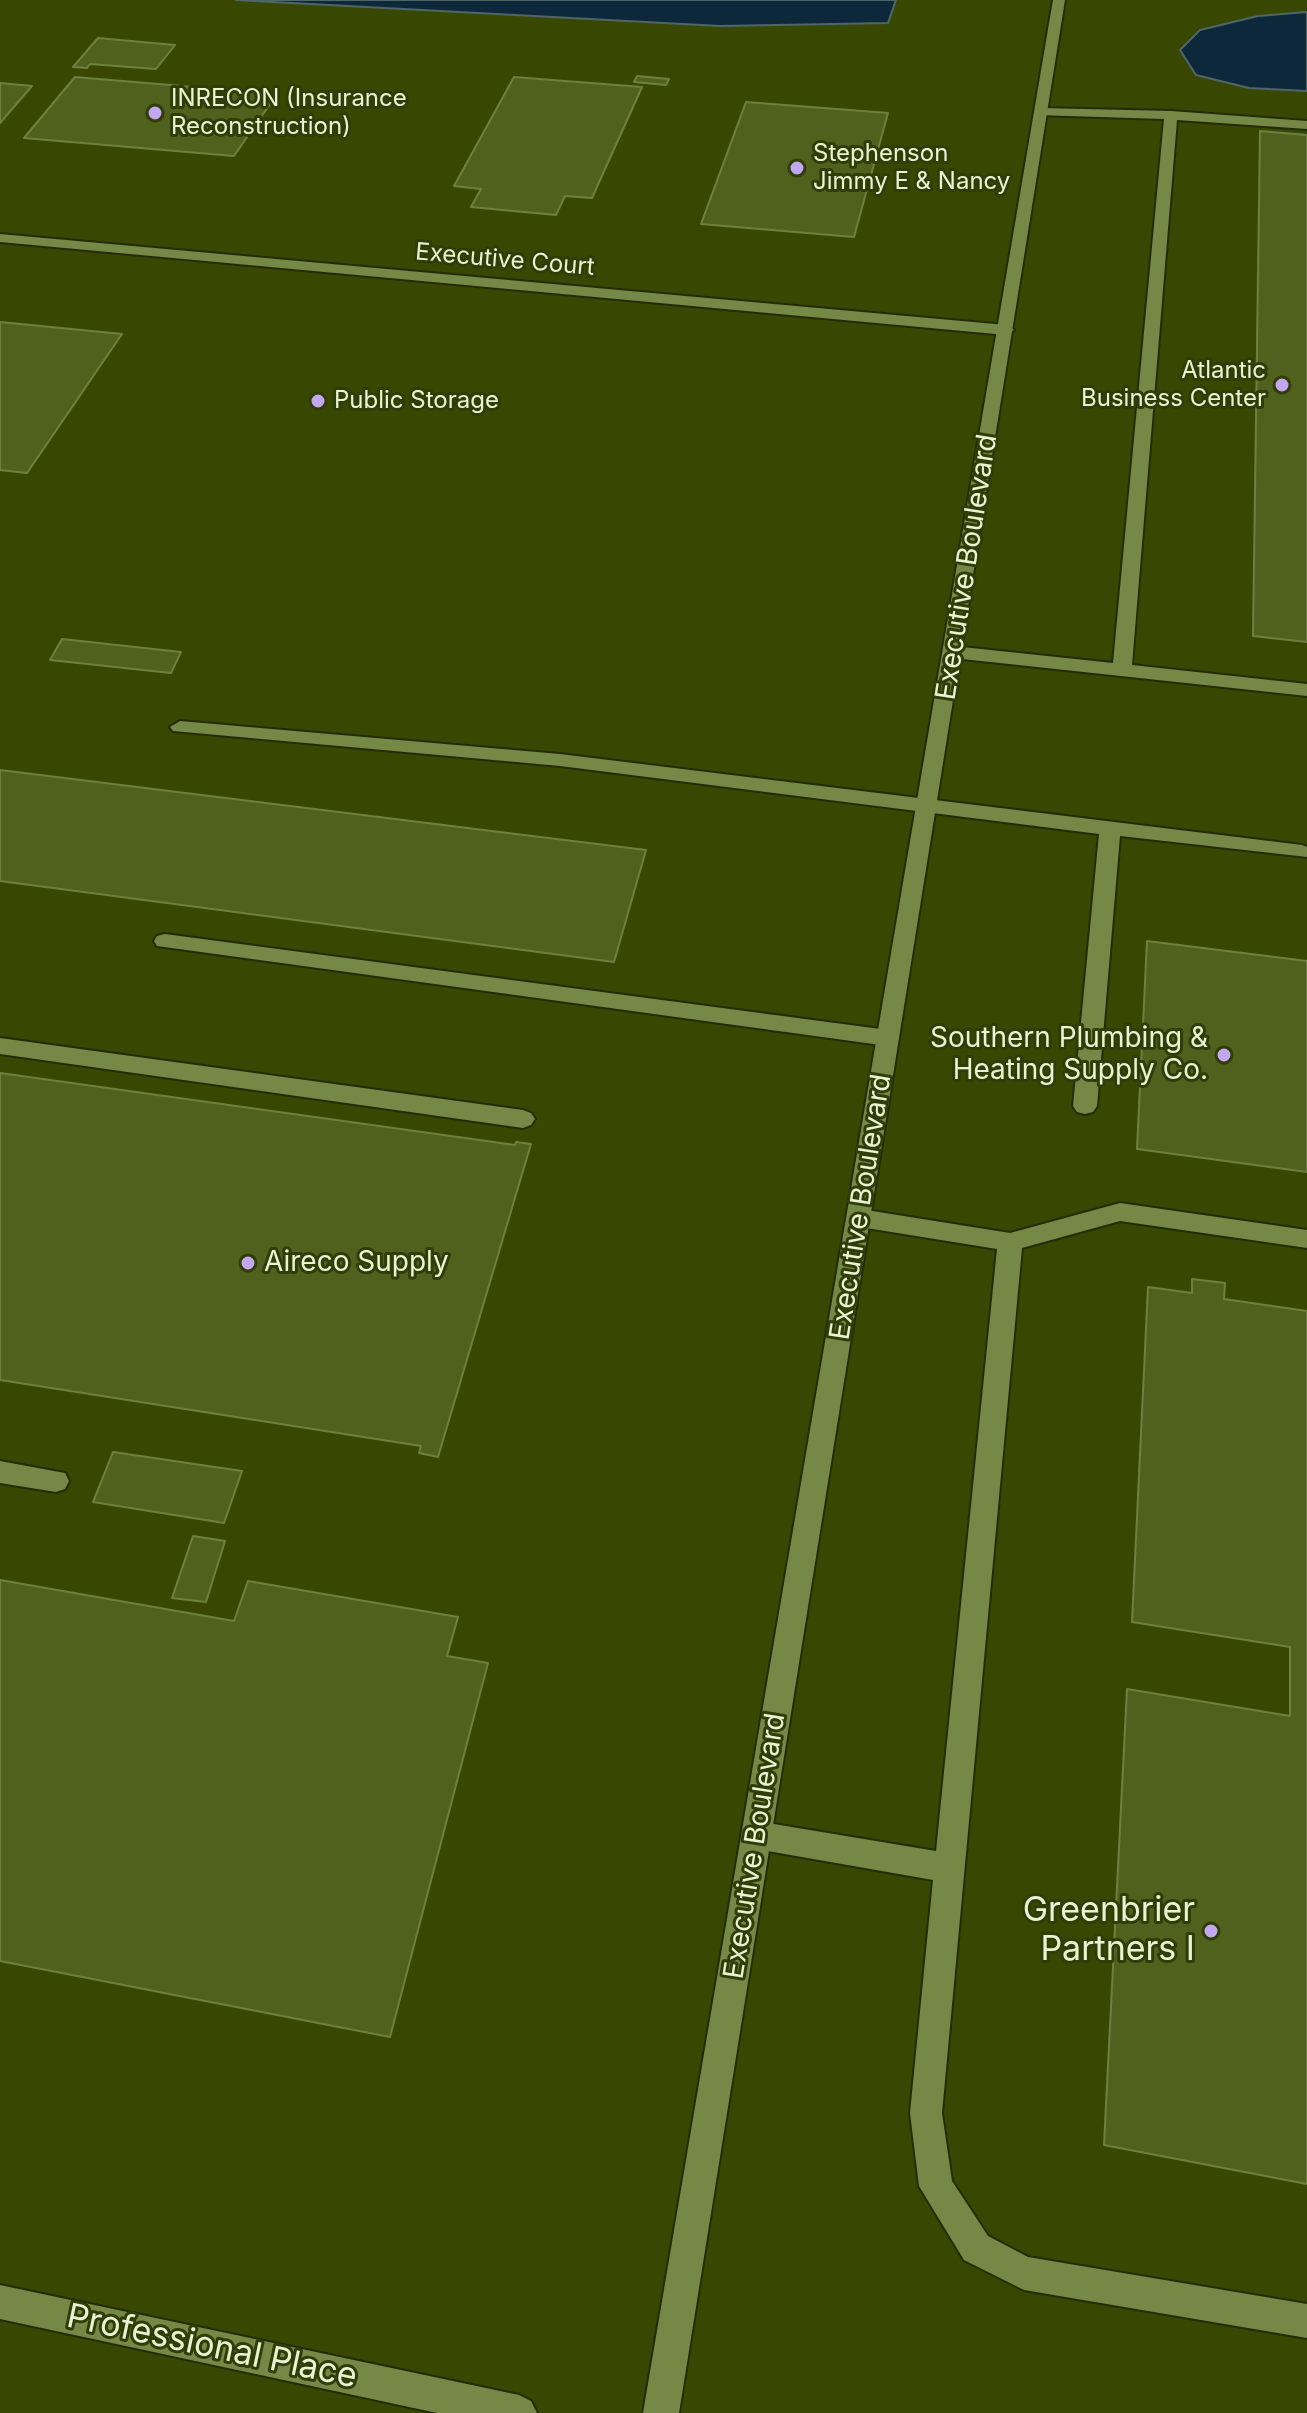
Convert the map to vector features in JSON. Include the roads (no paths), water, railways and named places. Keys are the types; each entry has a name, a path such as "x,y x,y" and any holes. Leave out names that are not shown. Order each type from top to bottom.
{"street":[{"name":"Executive Boulevard","path":"661,2413 1059,0"},
{"path":"1041,112 1171,115 1307,125"},
{"path":"1122,671 1171,115"},
{"name":"Executive Court","path":"0,238 1006,330"},
{"path":"953,652 1307,690"},
{"path":"180,727 560,760 1302,852"},
{"path":"1085,1106 1110,829"},
{"path":"165,941 888,1038"},
{"path":"0,1046 523,1119"},
{"path":"860,1218 1010,1242 1120,1212 1307,1239"},
{"path":"1010,1242 926,2113 936,2186 976,2248 1024,2273 1307,2321"},
{"path":"0,1472 56,1481"},
{"path":"756,1835 950,1868"},
{"name":"Professional Place","path":"0,2302 519,2413"}],"water":[{"path":"236,0 896,0 888,23 720,26"},
{"path":"1307,12 1307,91 1249,88 1196,75 1180,50 1200,30 1258,16"}],"place":[{"name":"INRECON (Insurance Reconstruction)","path":"155,113"},
{"name":"Stephenson Jimmy E & Nancy","path":"797,168"},
{"name":"Atlantic Business Center","path":"1282,385"},
{"name":"Public Storage","path":"318,401"},
{"name":"Southern Plumbing & Heating Supply Co.","path":"1224,1055"},
{"name":"Aireco Supply","path":"248,1263"},
{"name":"Greenbrier Partners I","path":"1211,1931"}]}
